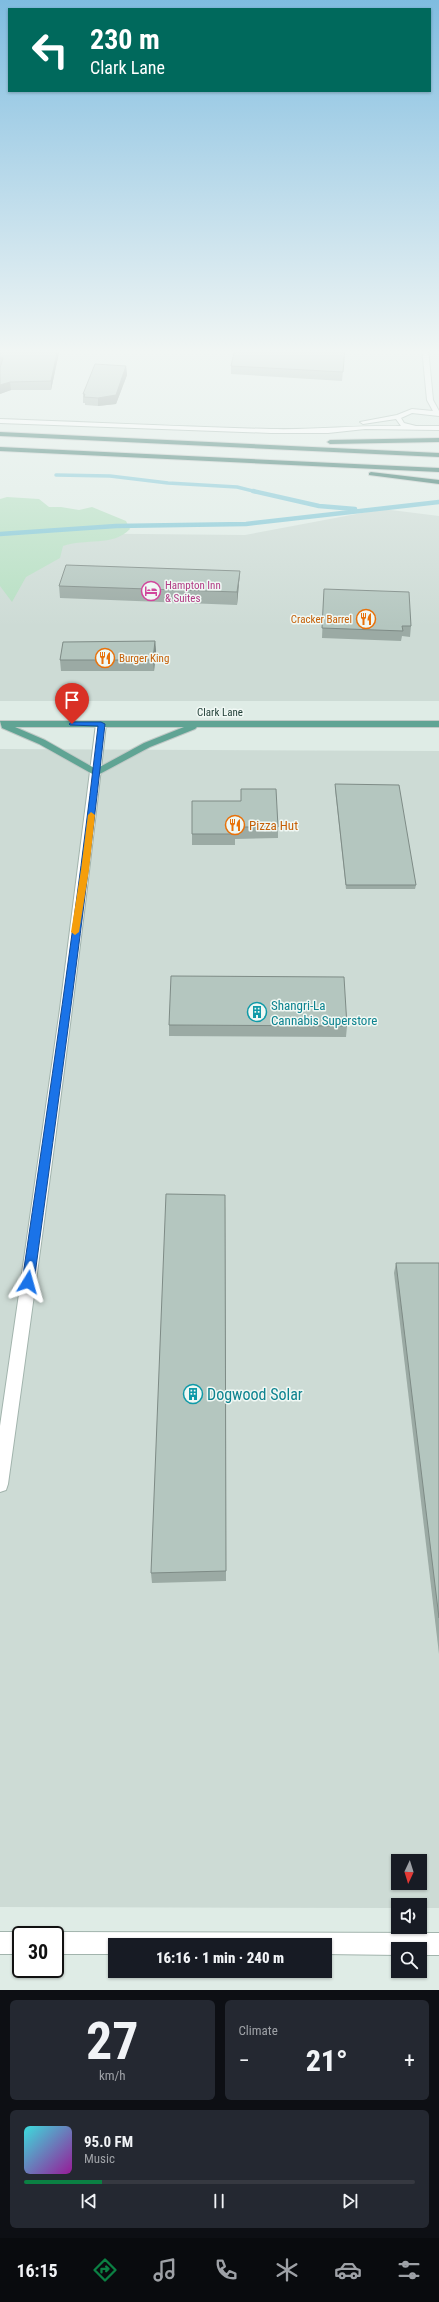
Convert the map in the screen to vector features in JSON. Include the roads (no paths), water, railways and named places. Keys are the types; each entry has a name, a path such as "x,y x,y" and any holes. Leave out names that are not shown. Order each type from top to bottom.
{"highway":[{"path":"140,441 439,455"},
{"path":"244,446 411,441"},
{"path":"0,449 439,470"},
{"path":"280,463 439,482"}],"main road":[{"name":"Clark Lane","path":"0,724 439,724"},
{"path":"0,724 42,742 96,773 147,745 198,724"}],"street":[{"path":"0,1484 58,1073 78,911 85,870 101,724"},
{"path":"0,1943 12,1943"},
{"path":"64,1943 439,1944"}],"waterway":[{"path":"56,475 110,476 168,483 237,487 253,491"},
{"path":"253,491 319,506 355,509"},
{"path":"253,491 257,492"},
{"path":"0,534 116,526 246,524 439,502"}],"place":[{"name":"Hampton Inn & Suites","path":"151,591"},
{"name":"Cracker Barrel","path":"366,619"},
{"name":"Burger King","path":"105,658"},
{"name":"Pizza Hut","path":"235,825"},
{"name":"Shangri-La Cannabis Superstore","path":"257,1012"},
{"name":"Dogwood Solar","path":"193,1394"}]}
